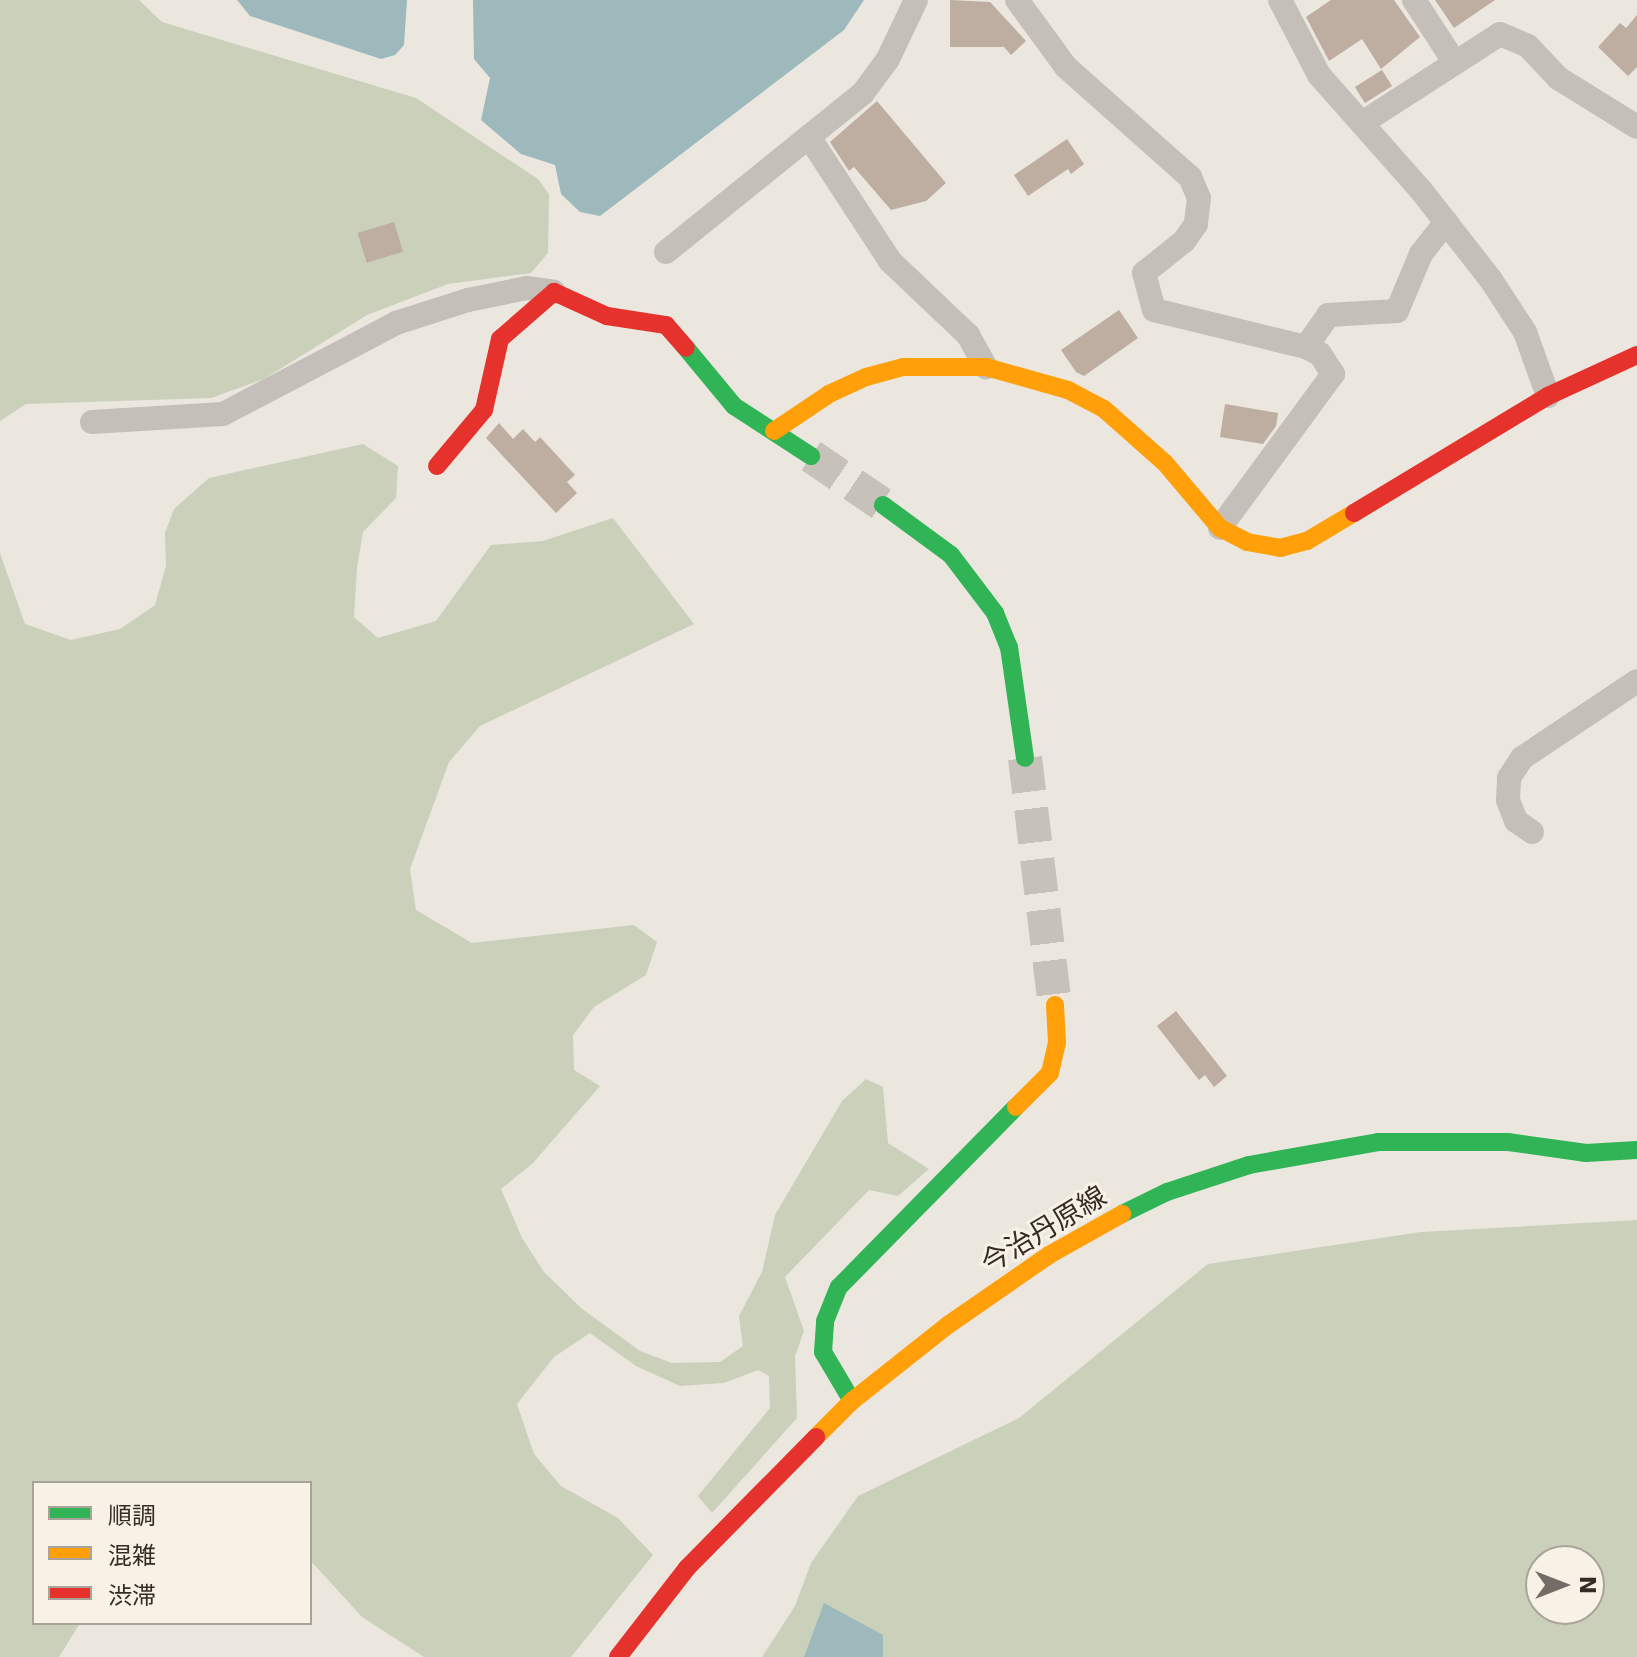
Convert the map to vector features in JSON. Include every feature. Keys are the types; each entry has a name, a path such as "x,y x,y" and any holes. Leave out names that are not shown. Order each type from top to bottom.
{"street":[{"path":"666,252 863,93 888,59 916,0"},
{"path":"1017,0 1066,67 1190,177 1199,198 1196,224 1184,241 1144,273 1154,310 1306,347 1320,354 1332,381 1220,528"},
{"path":"1280,0 1319,75 1446,222 1525,332 1548,396"},
{"path":"1414,0 1455,63"},
{"path":"1362,123 1500,34 1528,46 1558,78 1637,127"},
{"path":"809,137 890,261 968,335 986,367"},
{"path":"1306,347 1328,315 1397,311 1421,254 1446,222"},
{"path":"92,422 223,414 396,323 527,288 554,292 607,316 651,319 666,325 734,406 811,456"},
{"path":"437,466 484,410 500,339 554,292"},
{"path":"774,431 829,394 866,377 904,367 986,367 1068,390 1104,409 1165,463 1220,528 1247,542 1280,548 1307,541 1548,396 1637,355"},
{"path":"883,505 951,555 995,613 1009,647 1025,758"},
{"path":"1532,832 1516,821 1508,800 1509,778 1545,741 1637,681"},
{"path":"852,1401 823,1352 825,1321 839,1287 1050,1073 1057,1043 1055,1005"},
{"name":"今治丹原線","path":"618,1657 687,1568 852,1401 948,1325 1049,1255 1167,1192 1249,1165 1378,1142 1508,1142 1586,1153 1637,1150"}],"green space":[{"path":"0,0 139,0 162,22 416,98 538,179 549,194 548,253 531,273 448,284 367,315 264,379 211,398 26,404 0,421"},
{"path":"363,444 398,466 396,498 363,532 357,568 354,617 378,638 436,621 491,545 543,541 613,518 694,624 480,726 449,762 410,869 416,910 472,943 634,925 657,942 646,975 594,1007 573,1035 574,1070 600,1086 533,1163 501,1189 522,1238 544,1272 581,1308 640,1351 672,1363 720,1362 743,1346 739,1316 762,1272 775,1215 842,1101 866,1079 883,1087 888,1143 929,1169 898,1196 869,1190 785,1277 804,1331 795,1356 797,1418 712,1513 698,1496 770,1408 769,1376 758,1370 724,1383 680,1386 636,1366 590,1333 554,1357 517,1404 534,1454 561,1486 618,1518 653,1555 571,1657 424,1657 362,1617 312,1562 312,1481 32,1481 32,1625 79,1625 59,1657 0,1657 0,553 25,624 71,640 120,629 155,605 166,566 165,533 174,509 209,478"},
{"path":"1637,1220 1637,1657 762,1657 795,1606 811,1563 858,1496 1019,1418 1208,1264 1421,1232"}],"water":[{"path":"237,0 407,0 404,45 395,55 381,59 250,16"},
{"path":"473,0 864,0 844,30 600,216 580,212 561,194 555,165 521,154 481,120 490,78 474,59"},
{"path":"824,1603 883,1635 883,1657 804,1657"}],"building":[{"path":"950,0 990,2 1026,41 1011,55 1004,47 950,47"},
{"path":"1331,0 1394,0 1420,37 1381,69 1362,39 1329,61 1306,17"},
{"path":"1435,0 1495,0 1454,28"},
{"path":"1637,15 1637,67 1628,76 1598,47 1620,23 1626,28"},
{"path":"1382,70 1392,86 1365,103 1355,87"},
{"path":"877,101 946,183 926,201 891,210 854,167 849,171 830,142"},
{"path":"1067,139 1084,164 1071,174 1068,169 1028,196 1014,175"},
{"path":"394,222 403,252 367,263 358,233"},
{"path":"1119,310 1138,338 1084,376 1076,372 1061,350"},
{"path":"1225,404 1278,413 1276,426 1263,444 1220,437"},
{"path":"499,423 513,439 523,429 535,442 540,437 575,475 567,482 577,493 556,513 486,438"},
{"path":"1176,1011 1227,1076 1214,1087 1205,1075 1199,1080 1157,1026"}],"tunnel":[{"path":"811,456 883,505"},
{"path":"1025,758 1055,1005"}],"traffic: fast":[{"path":"686,348 734,406 811,456"},
{"path":"883,505 951,555 995,613 1009,647 1025,758"},
{"path":"852,1401 823,1352 825,1321 839,1287 1016,1107"},
{"path":"1122,1214 1167,1192 1249,1165 1378,1142 1508,1142 1586,1153 1637,1150"}],"traffic: slow":[{"path":"774,431 829,394 866,377 904,367 986,367 1068,390 1104,409 1165,463 1220,528 1247,542 1280,548 1307,541 1354,513"},
{"path":"1016,1107 1050,1073 1057,1043 1055,1005"},
{"path":"816,1437 852,1401 948,1325 1049,1255 1122,1214"}],"traffic: jam":[{"path":"437,466 484,410 500,339 554,292 607,316 666,325 686,348"},
{"path":"1354,513 1548,396 1637,355"},
{"path":"618,1657 687,1568 816,1437"}]}
